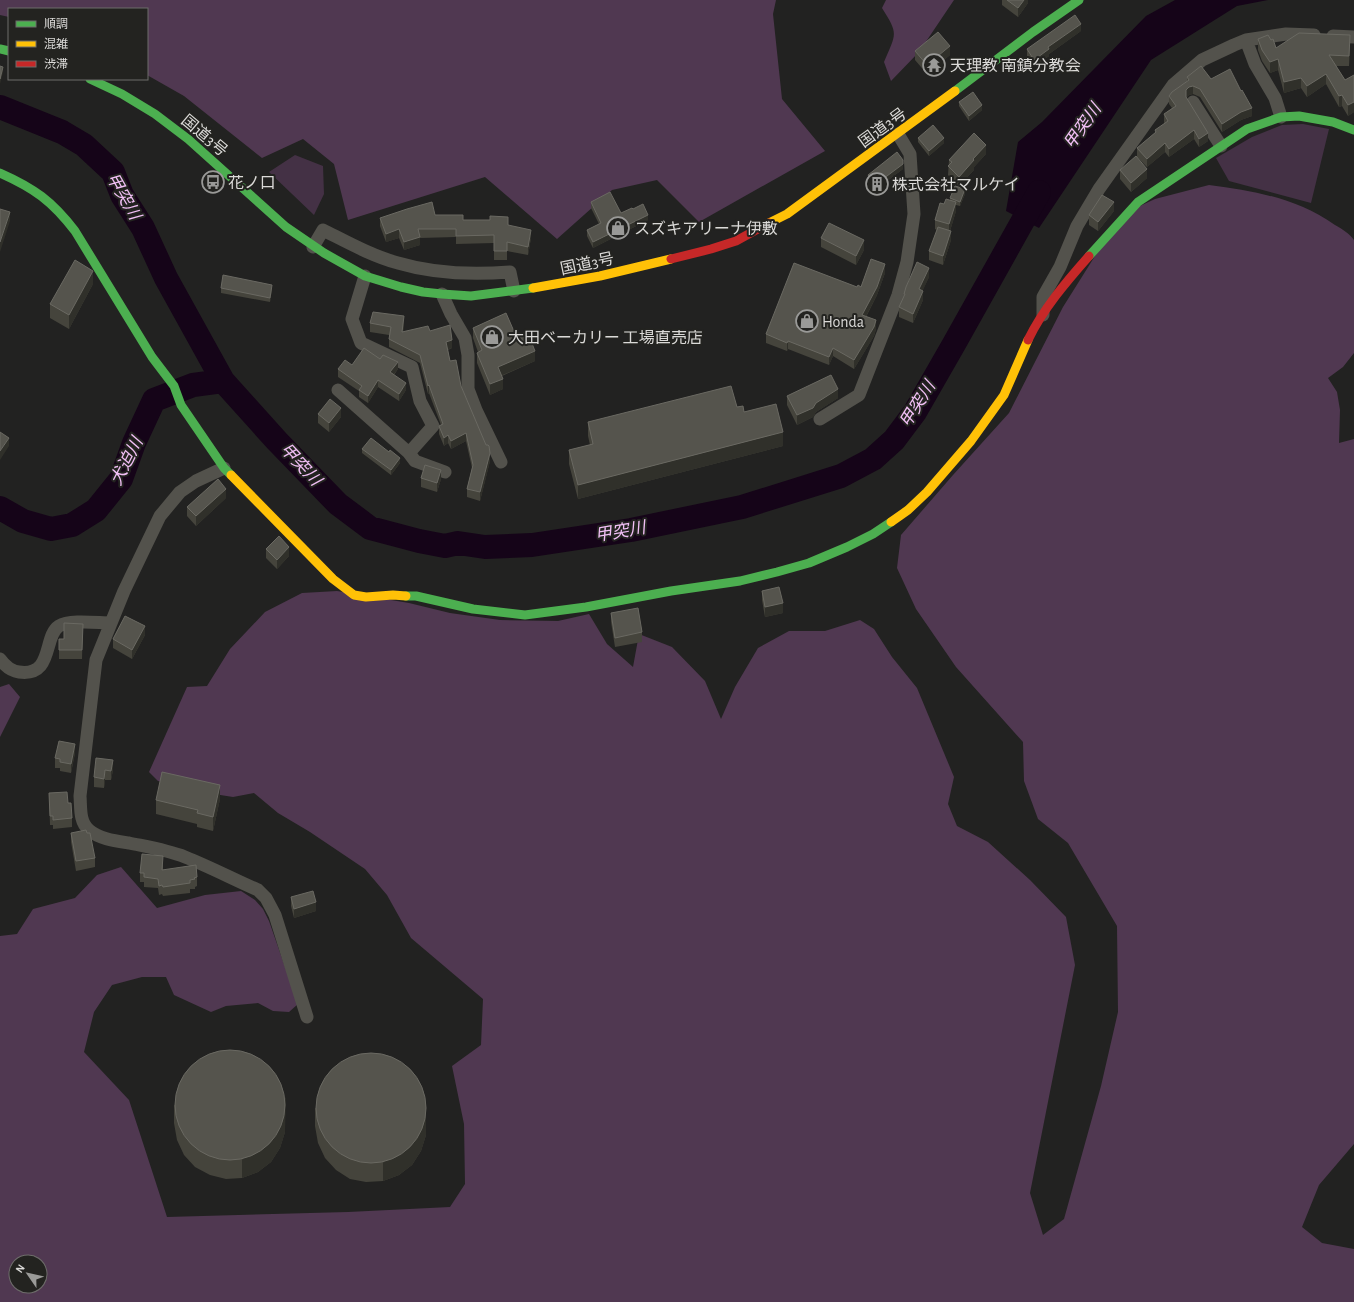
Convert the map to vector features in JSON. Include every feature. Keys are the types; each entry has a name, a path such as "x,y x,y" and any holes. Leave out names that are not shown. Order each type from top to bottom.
{"main road":[{"name":"国道3号","path":"92,80 122,94 155,114 188,139 286,227 346,267 366,276 401,288 442,294 471,296 554,286 680,258 736,241 787,214 898,134 1033,32 1079,0"},
{"path":"0,173 20,181 38,191 66,218 75,230 152,358 174,386 181,406 224,468 320,567 345,590 354,595 366,597 393,595 416,596 473,609 525,615 586,607 671,591 740,581 809,563 847,548 873,534 908,510 945,471 989,417 1004,395 1029,338 1064,283 1138,202 1247,129 1281,118 1299,116 1333,122 1354,130"}],"street":[{"path":"1043,315 1043,297 1060,266 1077,226 1099,189 1173,85 1202,60 1246,40 1286,34 1354,37"},
{"path":"1246,40 1255,64 1275,98 1281,118"},
{"path":"1193,102 1221,146"},
{"path":"820,419 860,395 898,295 905,269 914,214 910,154 898,134"},
{"path":"313,246 323,230 364,251 398,263 437,272 479,274 510,272 514,291"},
{"path":"366,276 352,319 361,343 412,367 420,401 433,426 409,453"},
{"path":"442,294 451,314 465,338 468,355 468,388 476,410 501,462"},
{"path":"338,390 409,453 415,461 445,472"},
{"path":"224,468 196,481 180,492 160,516 127,584 96,660 80,796 81,813 83,823 89,830 98,835 112,840 158,849 184,857 258,890 266,898 275,916 307,1017"},
{"path":"0,659 8,668 17,672 24,673 35,671 42,664 55,631 59,626 71,623 111,624"}],"shaded area":[{"path":"0,0 776,0 773,14 782,99 825,151 699,222 657,180 612,190 557,239 485,177 348,220 334,164 303,139 262,158 184,96 148,76 148,8 8,8 8,17 0,15"},
{"path":"886,0 954,0 919,52 891,81 884,62 894,34 891,24 882,8"},
{"path":"1303,124 1329,129 1311,203 1229,181 1216,158 1252,137 1282,125"},
{"path":"295,155 323,166 324,194 314,215 269,172"},
{"path":"1209,185 1259,193 1290,202 1320,216 1343,230 1354,240 1354,353 1343,367 1328,378 1337,392 1340,410 1339,443 1354,439 1354,1144 1319,1185 1302,1227 1322,1243 1354,1249 1354,1302 0,1302 0,936 17,934 33,909 75,898 97,875 121,867 157,908 205,895 241,891 255,900 263,909 269,921 298,1004 289,1012 273,1011 258,1003 226,1006 211,1012 174,995 166,977 142,977 112,985 94,1012 84,1052 129,1100 167,1217 348,1212 450,1207 465,1184 464,1124 452,1066 481,1045 483,999 411,938 387,895 365,869 310,832 278,813 254,793 233,797 214,794 158,781 149,772 187,687 207,686 230,649 265,612 302,593 337,591 409,603 450,613 500,620 558,621 589,614 607,644 633,667 639,634 672,647 705,681 721,719 735,687 758,648 789,631 825,631 860,620 874,629 892,657 917,688 954,777 948,804 957,826 988,842 1030,880 1066,917 1075,965 1030,1193 1043,1235 1064,1219 1101,1086 1118,1012 1117,926 1068,843 1038,819 1024,781 1023,742 956,667 916,609 897,568 901,535 1009,413 1063,307 1095,256 1127,212 1155,199"},
{"path":"9,684 20,697 0,737 0,687"}],"water":[{"path":"1175,0 1268,0 1237,6 1151,60 1039,228 1006,211 1018,142 1042,122 1146,16"}],"building":[{"path":"1007,0 1024,0 1018,8"},
{"path":"1075,15 1081,24 1048,47 1049,49 1034,60 1027,49"},
{"path":"938,32 950,46 927,65 915,51"},
{"path":"1299,33 1350,35 1349,56 1329,55 1345,80 1354,75 1354,102 1348,105 1342,95 1339,96 1326,74 1307,86 1301,78 1284,82 1278,59 1270,62 1262,50 1258,39 1268,35 1271,40 1273,39 1276,48"},
{"path":"0,66 3,67 0,79"},
{"path":"1201,66 1211,79 1230,69 1241,91 1242,90 1252,108 1241,112 1222,124 1200,89 1193,86 1189,87 1186,90 1186,97 1208,133 1199,139 1194,130 1169,149 1165,143 1147,159 1137,148 1156,132 1155,130 1168,121 1164,114 1176,106 1169,96 1172,92 1189,80 1187,77"},
{"path":"973,92 982,105 969,116 959,102"},
{"path":"933,125 944,138 929,151 918,138"},
{"path":"974,133 986,145 959,177 948,166 952,162 949,160"},
{"path":"897,152 903,160 903,164 875,185 868,175"},
{"path":"1136,156 1147,169 1131,183 1120,170"},
{"path":"955,186 965,189 960,202 950,198"},
{"path":"610,192 621,213 643,204 648,215 593,242 587,230 601,223 591,202"},
{"path":"1102,195 1114,202 1098,222 1089,215"},
{"path":"946,199 956,202 949,224 935,220 940,203 944,204"},
{"path":"432,202 435,215 463,215 463,220 490,220 490,216 508,217 508,225 531,230 528,247 507,242 507,251 494,251 494,235 456,236 456,229 418,229 420,237 404,242 399,229 386,234 380,218"},
{"path":"0,209 10,212 0,242"},
{"path":"829,223 864,240 856,256 821,238"},
{"path":"938,227 951,231 943,256 929,251"},
{"path":"871,259 885,264 877,287 862,315 876,320 874,327 854,360 833,348 829,357 788,341 787,343 766,334 794,263 857,287 858,285 861,287"},
{"path":"75,260 93,271 69,315 50,304"},
{"path":"917,262 929,268 919,289 923,291 913,314 899,307"},
{"path":"223,275 272,285 270,298 221,288"},
{"path":"373,312 404,316 402,332 428,326 430,331 450,325 452,340 446,342 450,361 456,360 461,386 486,445 489,446 490,453 480,492 467,489 473,465 466,433 451,441 448,435 444,438 439,426 443,424 429,385 428,386 420,355 389,339 391,327 370,323"},
{"path":"506,313 516,336 527,331 535,351 498,367 503,379 490,384 477,353 482,350 473,328"},
{"path":"364,348 380,359 383,355 398,362 390,372 406,383 399,394 378,380 368,396 359,390 362,386 338,369 345,360 352,365"},
{"path":"831,375 838,389 816,403 813,408 797,415 787,396"},
{"path":"731,386 737,407 743,406 744,412 776,404 783,432 578,485 569,450 593,444 588,422"},
{"path":"330,399 341,408 329,423 318,414"},
{"path":"0,432 9,438 0,451"},
{"path":"371,438 389,452 390,450 400,458 391,470 362,449"},
{"path":"425,465 441,470 437,483 421,478"},
{"path":"218,479 226,489 196,516 187,507"},
{"path":"279,536 289,547 277,560 266,549"},
{"path":"779,587 783,603 765,607 762,591"},
{"path":"638,608 642,632 615,638 611,613"},
{"path":"125,616 145,626 132,650 113,639"},
{"path":"64,623 83,624 82,650 59,650 59,639 64,639"},
{"path":"59,741 75,744 71,764 60,762 60,759 55,758"},
{"path":"96,758 113,760 111,771 105,770 104,779 94,777"},
{"path":"162,772 220,785 213,817 197,813 198,810 156,800"},
{"path":"67,792 68,803 71,803 72,818 53,820 53,816 50,816 49,793"},
{"path":"86,830 87,833 90,833 95,858 76,861 71,833"},
{"path":"142,854 163,856 162,870 196,865 197,877 190,880 190,883 163,887 162,885 159,886 158,879 144,877 144,873 140,873"},
{"path":"313,891 316,902 294,909 291,897"},
{"path":"230,1050 251,1054 261,1059 269,1066 276,1074 281,1084 285,1105 281,1126 276,1136 269,1144 261,1151 251,1156 230,1160 209,1156 199,1151 191,1144 184,1136 179,1126 175,1105 179,1084 184,1074 191,1066 199,1059 209,1054"},
{"path":"371,1053 392,1057 402,1062 410,1069 417,1077 422,1087 426,1108 422,1129 417,1139 410,1147 402,1154 392,1159 371,1163 350,1159 340,1154 332,1147 325,1139 320,1129 316,1108 320,1087 325,1077 332,1069 340,1062 350,1057"}],"waterway":[{"name":"甲突川","path":"0,107 62,132 84,145 113,172 122,195 143,228 166,278 223,381 277,441 338,504 370,528 419,541 445,546 458,543 485,547 532,545 631,530 742,507 841,476 873,459 894,440 915,412 1039,192"},
{"name":"犬迫川","path":"0,508 23,521 51,529 72,525 96,510 121,479 134,443 154,400 193,385 223,381"}],"traffic: fast":[{"path":"955,91 1033,32 1079,0"},
{"path":"0,49 8,51"},
{"path":"92,80 122,94 155,114 188,139 286,227 324,253 365,276 401,287 423,292 442,294 471,296 533,288"},
{"path":"1089,256 1138,202 1247,129 1281,117 1299,116 1333,122 1354,130"},
{"path":"0,173 23,184 42,196 58,211 75,231 152,357 174,386 181,405 224,468 231,475"},
{"path":"406,596 416,596 473,609 525,615 586,607 671,591 740,581 777,572 809,563 847,547 873,534 891,522"}],"traffic: slow":[{"path":"769,223 787,214 955,91"},
{"path":"533,288 600,276 671,259"},
{"path":"891,522 908,510 927,492 971,441 1004,395 1028,340"},
{"path":"231,475 333,579 354,595 366,597 393,595 406,596"}],"traffic: jam":[{"path":"671,259 736,241 769,223"},
{"path":"1028,340 1048,307 1089,256"}],"place":[{"name":"天理教 南鎮分教会","path":"934,65"},
{"name":"花ノ口","path":"213,182"},
{"name":"株式会社マルケイ","path":"877,184"},
{"name":"スズキアリーナ伊敷","path":"618,228"},
{"name":"Honda","path":"807,321"},
{"name":"大田ベーカリー 工場直売店","path":"492,337"}]}
